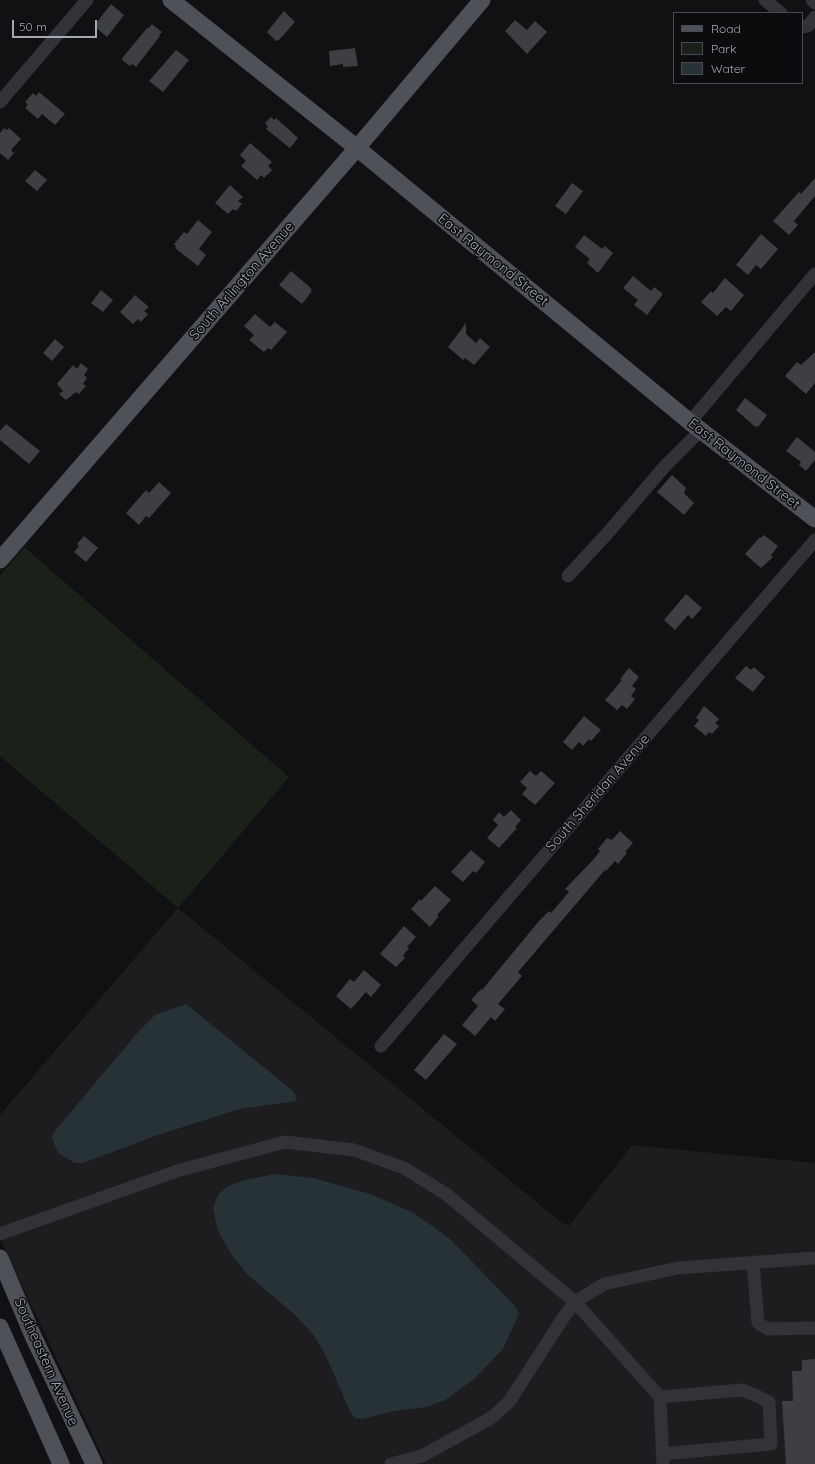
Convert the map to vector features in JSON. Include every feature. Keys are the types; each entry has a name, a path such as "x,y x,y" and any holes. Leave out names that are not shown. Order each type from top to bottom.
{"main road":[{"name":"East Raymond Street","path":"171,0 357,148 695,426 815,519"},
{"name":"South Arlington Avenue","path":"0,560 357,148 482,0"},
{"name":"Southeastern Avenue","path":"0,1258 33,1336 94,1464"},
{"name":"Southeastern Avenue","path":"0,1327 61,1464"}],"street":[{"path":"0,102 87,0"},
{"path":"766,0 780,12"},
{"path":"812,0 815,3"},
{"path":"803,27 808,26 815,17"},
{"path":"568,576 615,525 665,466 815,274"},
{"name":"South Sheridan Avenue","path":"381,1046 815,540"},
{"path":"0,1234 180,1170 285,1142 354,1150 404,1168 446,1194 576,1302 660,1397 663,1459 771,1444 769,1402 755,1395 742,1390 660,1397"},
{"path":"391,1464 423,1460 491,1418 509,1402 563,1318 576,1302 604,1284 678,1268 815,1258"},
{"path":"753,1262 758,1323 768,1329 815,1328"}],"shaded area":[{"path":"178,908 562,1223 569,1226 632,1145 815,1163 815,1464 106,1464 0,1238 0,1115"}],"green space":[{"path":"24,547 289,777 178,908 0,756 0,576"}],"water":[{"path":"186,1004 293,1091 297,1099 296,1101 239,1109 155,1136 83,1163 75,1163 58,1153 52,1138 54,1132 139,1031 155,1015"},
{"path":"275,1174 313,1178 370,1194 414,1213 450,1239 514,1305 519,1314 503,1349 474,1379 445,1400 426,1407 395,1411 362,1419 355,1418 350,1411 325,1354 313,1334 293,1313 248,1275 233,1257 218,1231 213,1208 218,1195 228,1186 245,1180"}],"building":[{"path":"111,4 124,15 107,37 94,26"},
{"path":"284,11 295,22 279,40 276,41 267,32"},
{"path":"515,20 527,30 535,21 547,32 527,54 505,31"},
{"path":"152,24 162,32 159,35 160,36 136,67 132,64 130,66 122,60 123,57"},
{"path":"355,48 358,66 343,67 343,64 330,66 329,51"},
{"path":"176,50 189,60 163,92 149,81"},
{"path":"39,92 65,114 55,125 42,114 38,119 25,108 28,105 25,102 33,93 36,96"},
{"path":"271,117 274,120 276,118 298,138 290,148 266,129 268,127 265,123"},
{"path":"4,128 7,130 9,128 21,139 11,150 14,153 8,160 0,153 0,133"},
{"path":"250,143 272,162 268,166 272,170 264,178 261,175 257,180 241,166 246,161 240,155"},
{"path":"35,170 47,180 37,191 25,181"},
{"path":"815,178 815,196 794,221 798,225 789,235 773,221 799,192 801,194"},
{"path":"572,183 583,191 566,214 555,206"},
{"path":"230,185 243,197 238,201 242,204 236,211 233,209 228,214 215,203"},
{"path":"198,220 212,232 199,249 206,255 198,266 175,248 176,246 174,244 184,232 187,234"},
{"path":"761,234 778,249 761,269 756,265 748,275 736,265"},
{"path":"584,235 602,249 605,246 613,253 598,273 587,263 590,259 575,247"},
{"path":"291,271 312,289 302,304 279,285"},
{"path":"633,276 651,291 654,287 663,294 647,315 634,305 638,300 623,288"},
{"path":"725,278 744,295 731,311 726,307 717,316 701,302 711,291 713,293"},
{"path":"101,290 113,300 103,312 91,303"},
{"path":"135,295 149,307 144,311 148,314 141,322 138,319 133,324 120,312"},
{"path":"255,314 270,327 275,322 287,332 271,350 268,348 264,352 249,340 254,335 244,326"},
{"path":"466,323 466,334 476,343 480,338 490,347 474,365 465,358 463,360 448,347"},
{"path":"55,339 64,347 52,361 43,353"},
{"path":"815,352 815,383 806,394 785,376 797,362 801,365"},
{"path":"81,363 88,369 84,375 87,378 83,384 86,386 79,394 76,392 66,400 59,394 63,391 57,384 73,365 77,369"},
{"path":"745,398 767,415 758,427 754,426 736,410"},
{"path":"6,424 40,451 29,464 0,440 0,431"},
{"path":"797,437 815,452 815,460 806,471 799,465 801,462 786,451"},
{"path":"672,475 686,488 684,493 694,503 684,515 657,492"},
{"path":"159,482 171,493 149,518 146,516 139,525 126,513 146,490 149,493"},
{"path":"764,535 778,546 771,555 773,557 761,568 745,554 760,537 761,538"},
{"path":"84,536 98,548 86,562 74,552 79,546 77,544"},
{"path":"686,594 702,608 692,619 688,615 675,630 664,620"},
{"path":"746,666 751,670 754,667 765,677 753,692 735,678"},
{"path":"629,668 639,677 632,686 636,689 631,696 635,699 627,709 622,705 617,710 605,700 622,680 620,679"},
{"path":"704,706 719,719 715,723 719,726 712,734 709,732 706,736 694,726 699,720 696,718"},
{"path":"584,716 601,730 591,741 589,739 583,746 579,742 572,750 563,742"},
{"path":"530,771 536,776 541,771 555,783 535,805 522,794 527,788 520,782"},
{"path":"511,810 521,820 515,827 517,828 499,848 487,838 498,825 493,820 499,812 504,817"},
{"path":"620,831 633,843 625,852 627,853 618,864 615,861 606,871 605,870 518,972 522,976 498,1004 505,1009 495,1021 491,1017 475,1036 462,1025 478,1006 471,1000 481,989 482,990 539,921 549,911 551,913 569,892 565,889 593,860 600,851 598,849 607,838 612,840"},
{"path":"471,850 485,862 476,873 473,871 463,882 451,872"},
{"path":"435,886 451,900 437,915 439,916 430,927 411,909"},
{"path":"404,926 416,937 407,947 409,948 403,956 405,958 396,967 380,954"},
{"path":"364,970 381,985 371,997 366,992 351,1009 336,996 350,979 354,982"},
{"path":"444,1034 457,1044 426,1080 414,1070"},
{"path":"815,1359 815,1464 786,1464 782,1401 793,1401 792,1371 802,1371 802,1360"}]}
